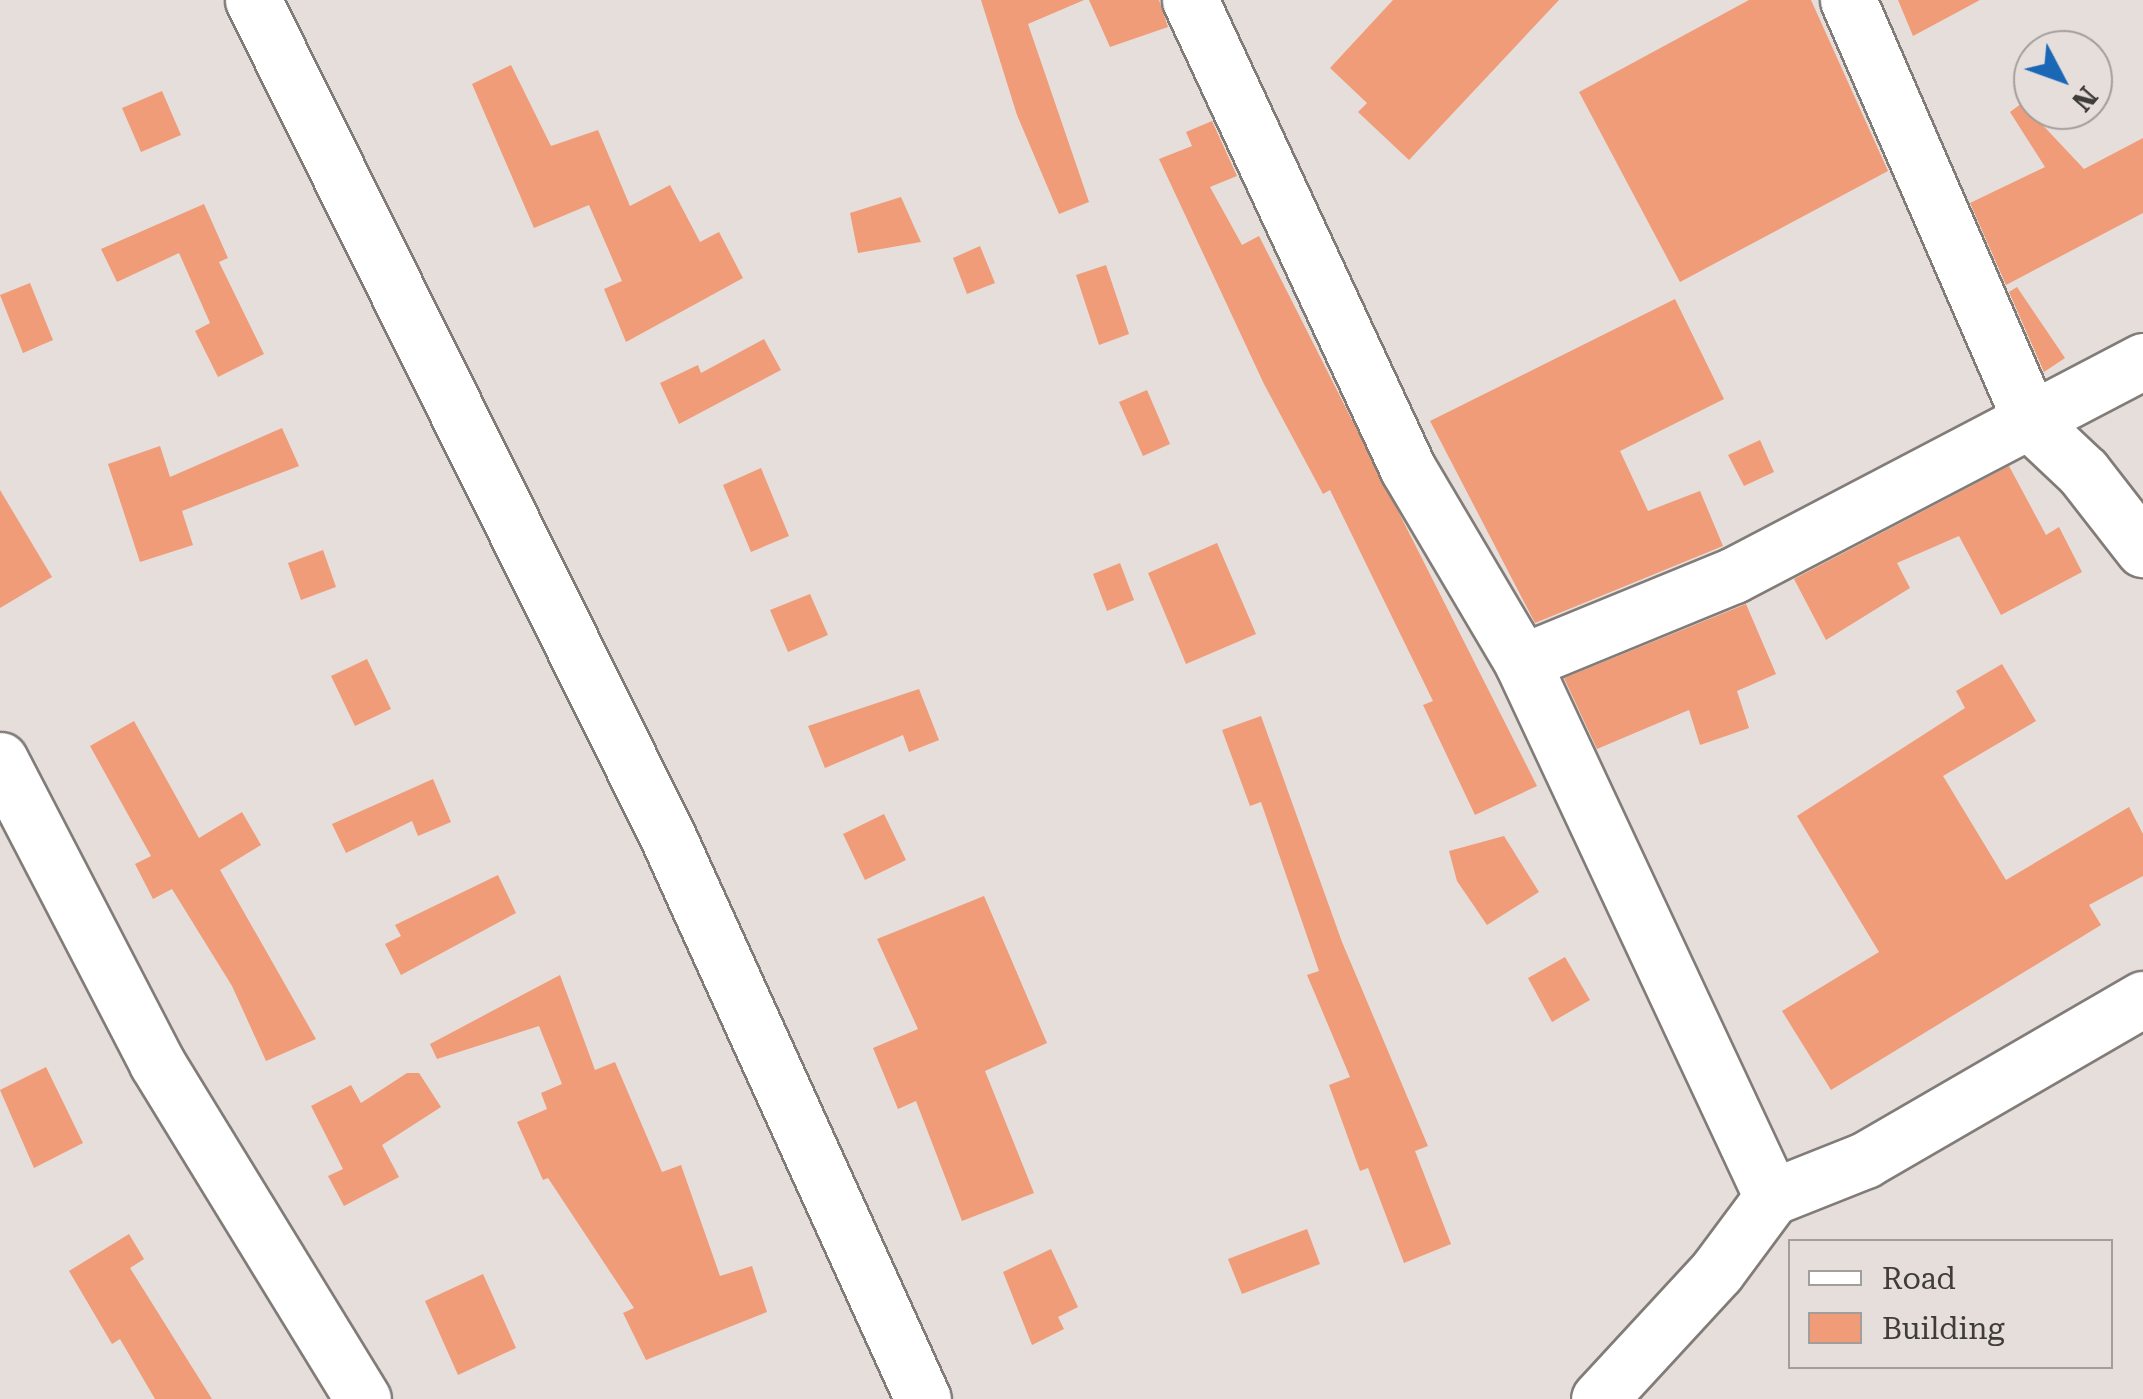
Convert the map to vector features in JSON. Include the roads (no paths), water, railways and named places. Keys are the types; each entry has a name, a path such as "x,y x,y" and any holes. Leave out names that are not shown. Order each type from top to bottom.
{"street":[{"path":"253,0 650,801 923,1399"},
{"path":"1190,0 1408,469 1522,662 1772,1198"},
{"path":"1848,0 2032,424 2083,472 2143,549"},
{"path":"1522,662 1734,575 2032,424 2143,361"},
{"path":"0,760 157,1063 363,1399"},
{"path":"1599,1399 1717,1271 1772,1198 1865,1160 2143,999"}]}
